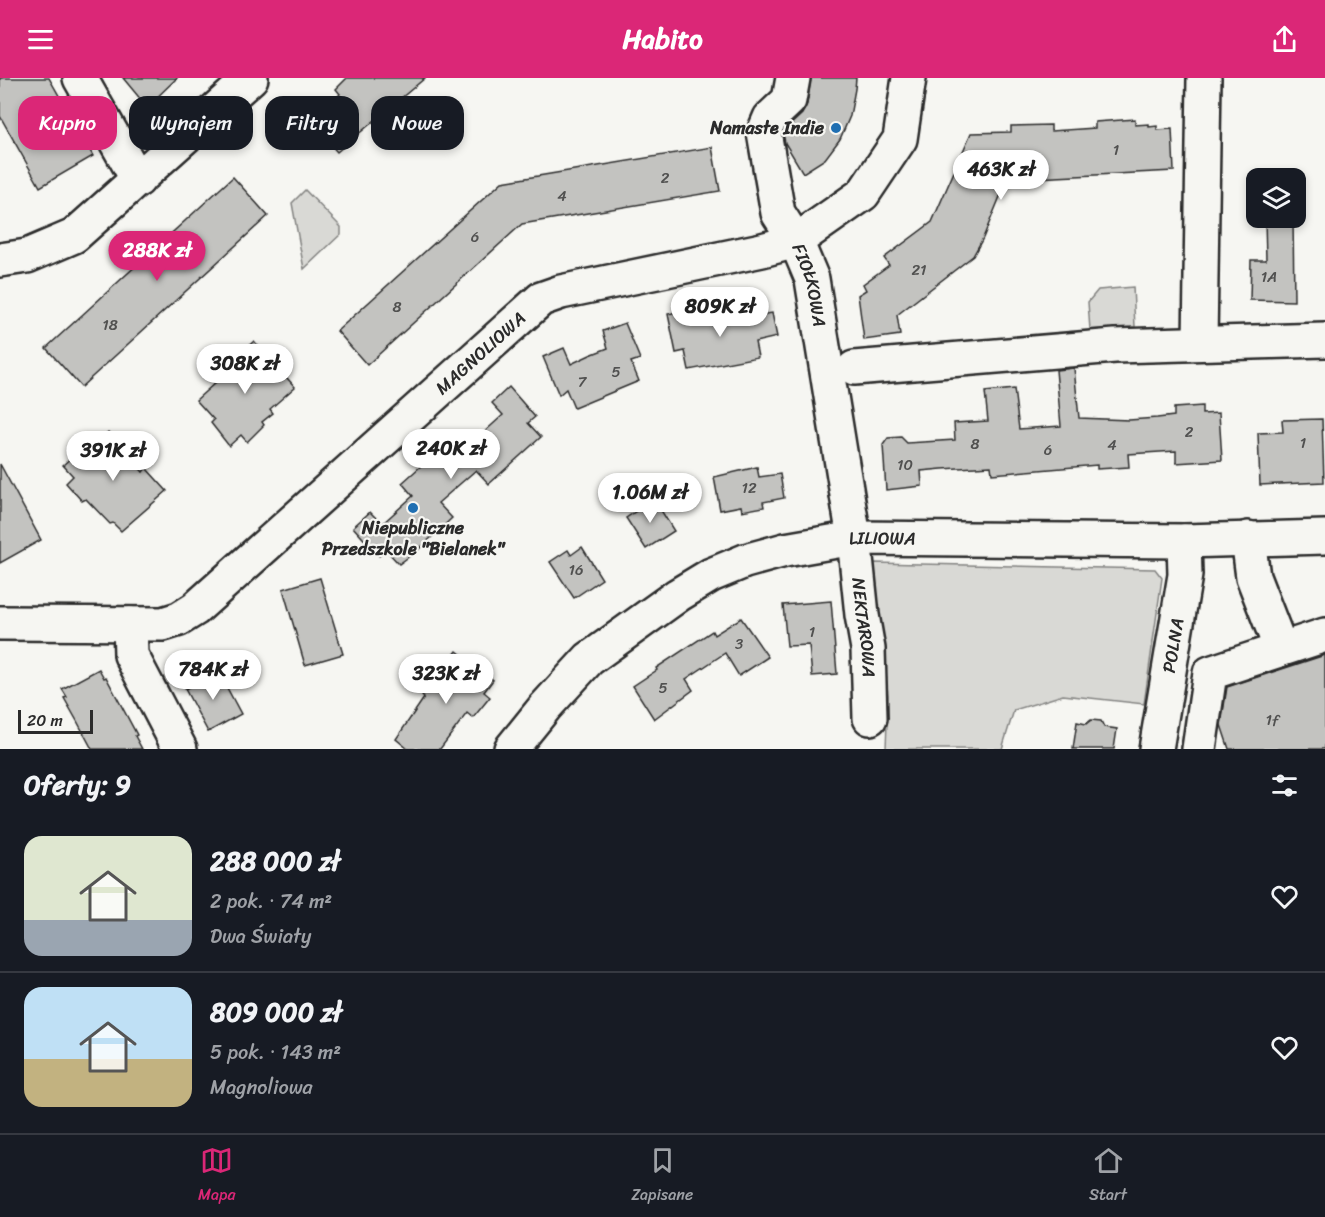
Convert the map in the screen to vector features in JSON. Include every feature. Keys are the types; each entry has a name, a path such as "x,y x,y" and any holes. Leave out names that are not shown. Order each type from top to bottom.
{"street":[{"path":"80,78 138,180"},
{"path":"0,260 27,256 74,236 251,78"},
{"path":"793,78 789,100 770,118 764,132 778,213 796,241"},
{"name":"FIOŁKOWA","path":"854,538 812,279 796,241 863,194 900,140 909,78"},
{"path":"1200,342 1204,78"},
{"name":"MAGNOLIOWA","path":"0,623 163,624 179,619 195,609 541,299 561,292 796,241"},
{"path":"854,368 1114,346 1325,340"},
{"name":"LILIOWA","path":"511,749 589,659 711,575 745,561 784,550 854,538 1184,541 1325,537"},
{"name":"NEKTAROWA","path":"854,538 868,649 870,718"},
{"path":"1248,538 1253,577 1281,649"},
{"name":"POLNA","path":"1156,749 1185,575 1184,541"},
{"path":"130,624 131,655 180,749"},
{"path":"1199,749 1210,673 1325,635"}],"shaded area":[{"path":"305,190 341,227 341,234 304,269 292,203"},
{"path":"1133,287 1135,327 1090,330 1088,302 1098,290"},
{"path":"873,563 1155,569 1162,578 1144,704 1063,695 1014,710 1002,749 886,749 888,695"}],"building":[{"path":"0,78 49,78 59,96 18,96 18,148 0,116"},
{"path":"123,78 177,78 158,96 138,96"},
{"path":"347,78 425,78 404,96 371,96 371,123 359,134 359,96 338,96 340,94 336,89"},
{"path":"811,78 856,78 850,116 840,139 825,159 803,173 785,143 783,134 802,114 807,104"},
{"path":"1135,119 1135,125 1149,124 1149,127 1157,126 1157,130 1172,129 1174,171 1016,179 1004,187 973,256 897,315 900,335 864,340 858,295 866,290 863,284 889,265 884,258 932,222 971,133 1011,132 1011,126 1051,125 1051,131 1095,128 1095,122"},
{"path":"712,147 720,191 522,224 367,365 337,331 502,182"},
{"path":"19,150 90,150 93,156 40,187"},
{"path":"233,177 268,216 81,387 46,348"},
{"path":"1265,228 1293,228 1294,301 1250,300 1251,260 1266,260"},
{"path":"691,309 694,326 736,318 735,313 760,309 761,315 772,313 777,337 755,342 758,357 689,370 685,351 676,353 668,314"},
{"path":"625,323 640,359 631,362 639,381 574,408 566,389 559,395 543,357 564,348 571,364 608,348 603,331"},
{"path":"254,341 295,387 270,409 273,413 262,422 264,425 247,442 241,435 229,446 211,423 214,420 196,400 235,365 231,362"},
{"path":"1074,368 1079,418 1129,420 1157,418 1174,416 1174,408 1202,406 1202,414 1219,413 1222,460 1176,463 1176,451 1128,454 1129,467 1097,469 1097,465 992,474 991,466 942,469 921,471 922,486 886,490 883,445 888,438 901,437 907,443 955,440 954,423 988,421 985,392 1014,389 1019,429 1061,426 1056,370"},
{"path":"509,387 535,417 528,423 541,437 489,484 476,470 438,503 452,518 418,550 399,564 386,550 379,556 353,527 370,512 382,524 413,496 402,483 460,431 471,444 503,415 492,403"},
{"path":"1322,419 1324,482 1260,485 1258,433 1283,432 1282,420"},
{"path":"108,432 143,472 146,468 167,491 121,531 113,523 110,524 86,499 82,501 66,483 73,476 63,465 84,446 88,450"},
{"path":"0,464 41,540 0,563"},
{"path":"757,467 759,477 780,474 784,498 763,502 764,507 742,511 741,506 720,510 714,477"},
{"path":"654,499 674,531 646,549 626,518"},
{"path":"582,547 602,579 574,598 550,562 568,550 571,555"},
{"path":"320,578 343,654 305,665 283,589"},
{"path":"831,601 837,674 812,676 809,645 787,646 783,605"},
{"path":"741,618 768,657 739,676 725,653 686,679 693,690 654,719 633,686 712,631 714,635"},
{"path":"457,651 493,680 484,692 490,697 473,718 467,713 440,749 408,749 396,739 424,698 422,696"},
{"path":"1325,655 1325,749 1229,749 1221,725 1227,687"},
{"path":"99,669 104,678 106,677 142,749 92,749 64,698 67,697 62,689"},
{"path":"218,671 241,714 208,732 185,689"},
{"path":"1091,720 1101,721 1104,727 1117,729 1114,749 1073,749 1077,722 1086,724"}],"place":[{"name":"Namaste Indie","path":"836,128"},
{"name":"Niepubliczne Przedszkole \"Bielanek\"","path":"413,508"}]}
